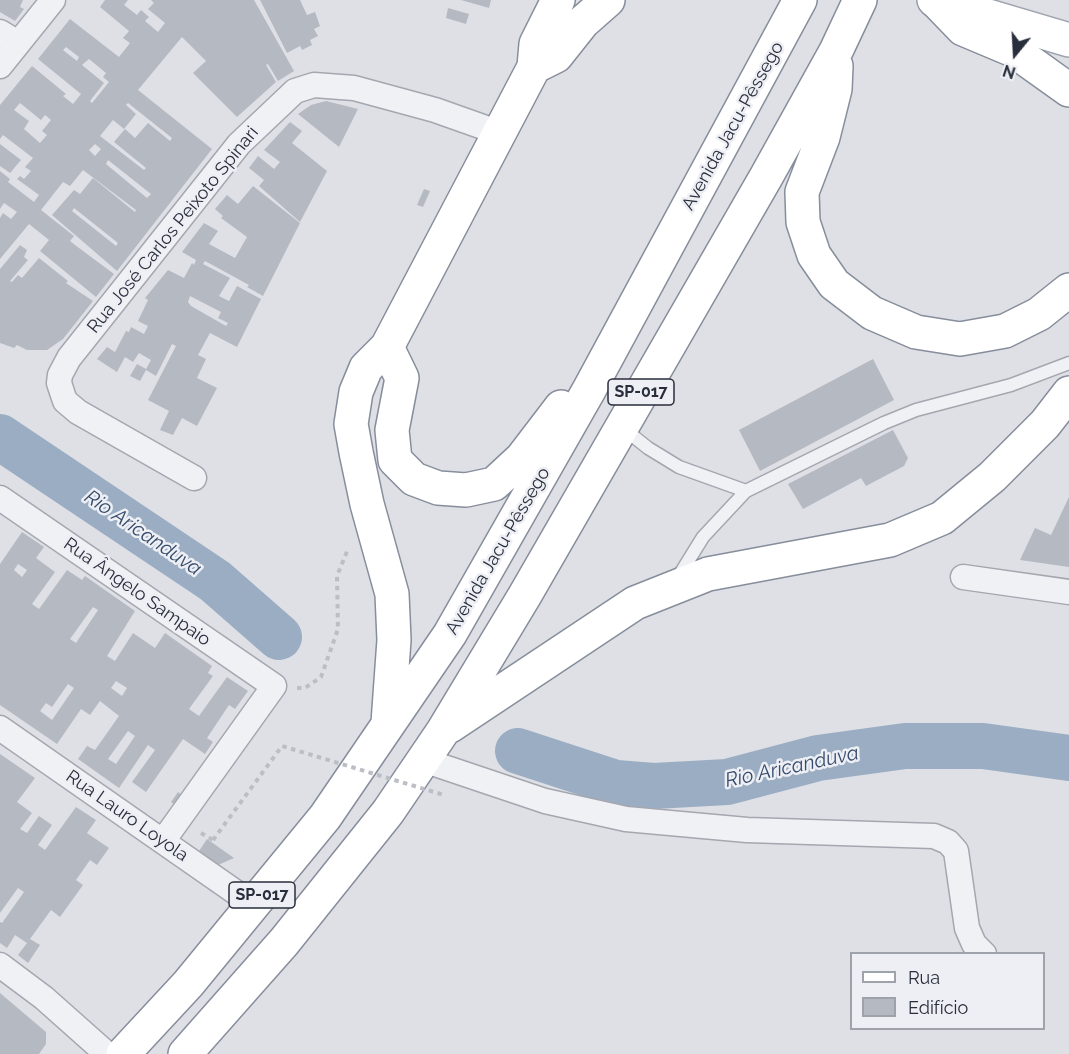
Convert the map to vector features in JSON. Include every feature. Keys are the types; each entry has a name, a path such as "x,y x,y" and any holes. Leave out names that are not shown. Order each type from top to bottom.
{"main road":[{"path":"388,725 394,640 392,594 367,504 351,424 356,392 366,368 387,347 534,67 536,44 557,0"},
{"path":"534,67 556,56 583,22 608,0"},
{"name":"Avenida Jacu-Pêssego","path":"123,1054 188,984 325,817 450,634 589,390 800,0"},
{"name":"SP-017","path":"185,1054 284,942 388,812 443,730 622,427 836,51 860,0"},
{"path":"934,0 1069,40"},
{"path":"934,0 963,29 1013,50 1069,90"},
{"path":"836,51 833,99 823,137 802,192 803,222 810,244 814,255 834,284 872,313 916,333 960,339 1005,330 1040,314 1069,290"},
{"path":"387,347 402,378 392,430 396,460 414,479 438,488 466,490 494,483 522,458 562,405 589,390"},
{"path":"443,730 635,603 708,574 890,540 942,518 992,477 1045,424 1069,393"}],"street":[{"path":"0,66 9,38 53,0"},
{"name":"Rua José Carlos Peixoto Spinari","path":"194,478 78,412 65,401 59,383 60,375 69,358 239,144 295,92 314,85 354,88 435,110 500,133"},
{"name":"Rua Ângelo Sampaio","path":"0,498 274,686 163,841"},
{"path":"963,577 1069,592"},
{"name":"Rua Lauro Loyola","path":"0,728 254,905"},
{"path":"423,760 545,801 626,819 747,830 934,836 948,842 956,851 967,928 974,944 982,952"},
{"path":"0,965 44,998 108,1054"}],"lane":[{"path":"669,590 703,537 746,492 884,423 916,410 1011,385 1069,363"},
{"path":"622,427 648,448 679,467 746,492"}],"path":[{"path":"321,677 338,629 337,576 350,546"},
{"path":"201,833 213,840 282,746 444,795"}],"building":[{"path":"0,0 23,0 20,7 24,9 15,21 0,12"},
{"path":"105,0 128,0 124,5 137,15 141,10 149,17 145,21 158,32 165,23 148,9 154,3 151,0 254,0 294,71 278,81 268,64 266,65 276,82 237,117 193,73 206,61 182,37 138,90 212,149 117,271 52,215 74,190 80,194 93,178 135,212 136,210 83,170 70,186 63,182 41,210 74,236 70,241 114,274 96,297 40,251 49,240 29,224 0,259 0,218 3,213 11,219 17,212 4,203 0,209 0,171 10,179 8,182 34,202 39,195 17,179 20,176 24,179 31,171 25,167 33,158 3,135 0,139 0,105 32,66 66,94 63,96 73,104 81,94 38,59 70,19 119,57 130,43 123,38 129,31 100,7","holes":["66,47 79,57 77,61 63,50","89,59 106,73 103,77 109,82 92,103 90,101 104,83 82,65","20,103 41,120 45,115 51,120 42,131 47,135 40,143 24,129 29,121 14,110","128,103 172,138 170,141 148,123 135,138 125,129 114,142 146,168 144,170 100,136 113,120 124,129 136,114 126,105","95,144 101,149 95,156 89,150","108,160 151,194 147,198 106,164","74,208 118,243 116,246 72,211"]},
{"path":"260,0 300,0 307,15 315,12 320,26 314,29 318,36 310,40 312,45 302,50 300,46 287,53"},
{"path":"461,0 491,0 489,8"},
{"path":"448,8 469,14 466,24 446,18"},
{"path":"326,101 358,109 339,147 298,114 311,105"},
{"path":"290,122 302,131 292,143 327,171 300,222 259,186 264,180 249,168 258,156 274,169 280,162 264,150"},
{"path":"0,144 21,160 10,173 0,166"},
{"path":"253,186 300,223 263,296 247,287 249,285 205,261 203,264 230,278 219,296 229,301 237,286 261,299 237,347 210,333 198,355 206,359 197,378 217,388 197,426 182,418 173,435 160,430 169,411 148,400 176,346 172,344 156,376 146,370 140,381 130,376 137,364 146,369 151,360 139,353 133,362 125,357 117,372 97,359 107,347 115,352 126,331 129,332 131,327 144,334 148,326 138,321 148,300 145,298 168,270 184,278 196,260 182,252 204,223 218,231 209,244 235,258 247,237 221,218 223,216 215,209 227,195 238,204","holes":["190,296 221,312 218,318 228,323 226,326 191,306 188,302"]},
{"path":"424,189 430,191 423,207 417,205"},
{"path":"20,245 27,250 24,257 28,260 10,281 12,282 18,275 22,278 39,258 68,281 66,283 93,301 63,339 47,350 27,350 17,345 14,348 0,343 0,269"},
{"path":"873,359 894,400 760,471 739,430"},
{"path":"893,430 908,458 904,466 866,486 861,478 803,509 788,484"},
{"path":"1069,497 1069,567 1020,560 1035,528 1051,535"},
{"path":"22,532 44,547 36,558 55,572 32,604 39,609 67,570 82,580 85,576 135,611 107,656 115,661 133,633 155,648 165,633 212,666 208,673 213,676 189,709 199,716 227,677 248,691 235,709 229,705 207,738 213,742 205,754 183,739 146,792 132,782 155,750 148,745 119,788 78,759 87,746 95,750 119,716 100,701 90,715 81,709 57,744 0,705 0,564","holes":["18,564 27,570 22,577 14,570","93,607 98,610 76,643 70,639","116,681 127,688 122,696 111,688","68,684 74,688 52,720 40,711 46,703 52,707","128,731 135,736 116,764 108,759"]},
{"path":"0,754 35,778 17,802 32,813 20,829 27,833 39,816 52,825 38,845 45,850 76,807 96,820 87,833 109,848 97,865 90,860 76,880 83,885 60,917 51,910 30,939 40,945 28,963 18,955 27,943 15,935 7,948 0,943 0,922 2,923 24,892 18,888 0,913"},
{"path":"178,792 182,795 175,805 171,802"},
{"path":"207,839 234,858 218,865 199,851"},
{"path":"0,993 46,1032 46,1044 39,1054 0,1054"}],"waterway":[{"name":"Rio Aricanduva","path":"0,437 215,581 279,637"},
{"name":"Rio Aricanduva","path":"518,751 616,783 654,786 727,782 818,758 905,746 983,746 1069,758"}]}
